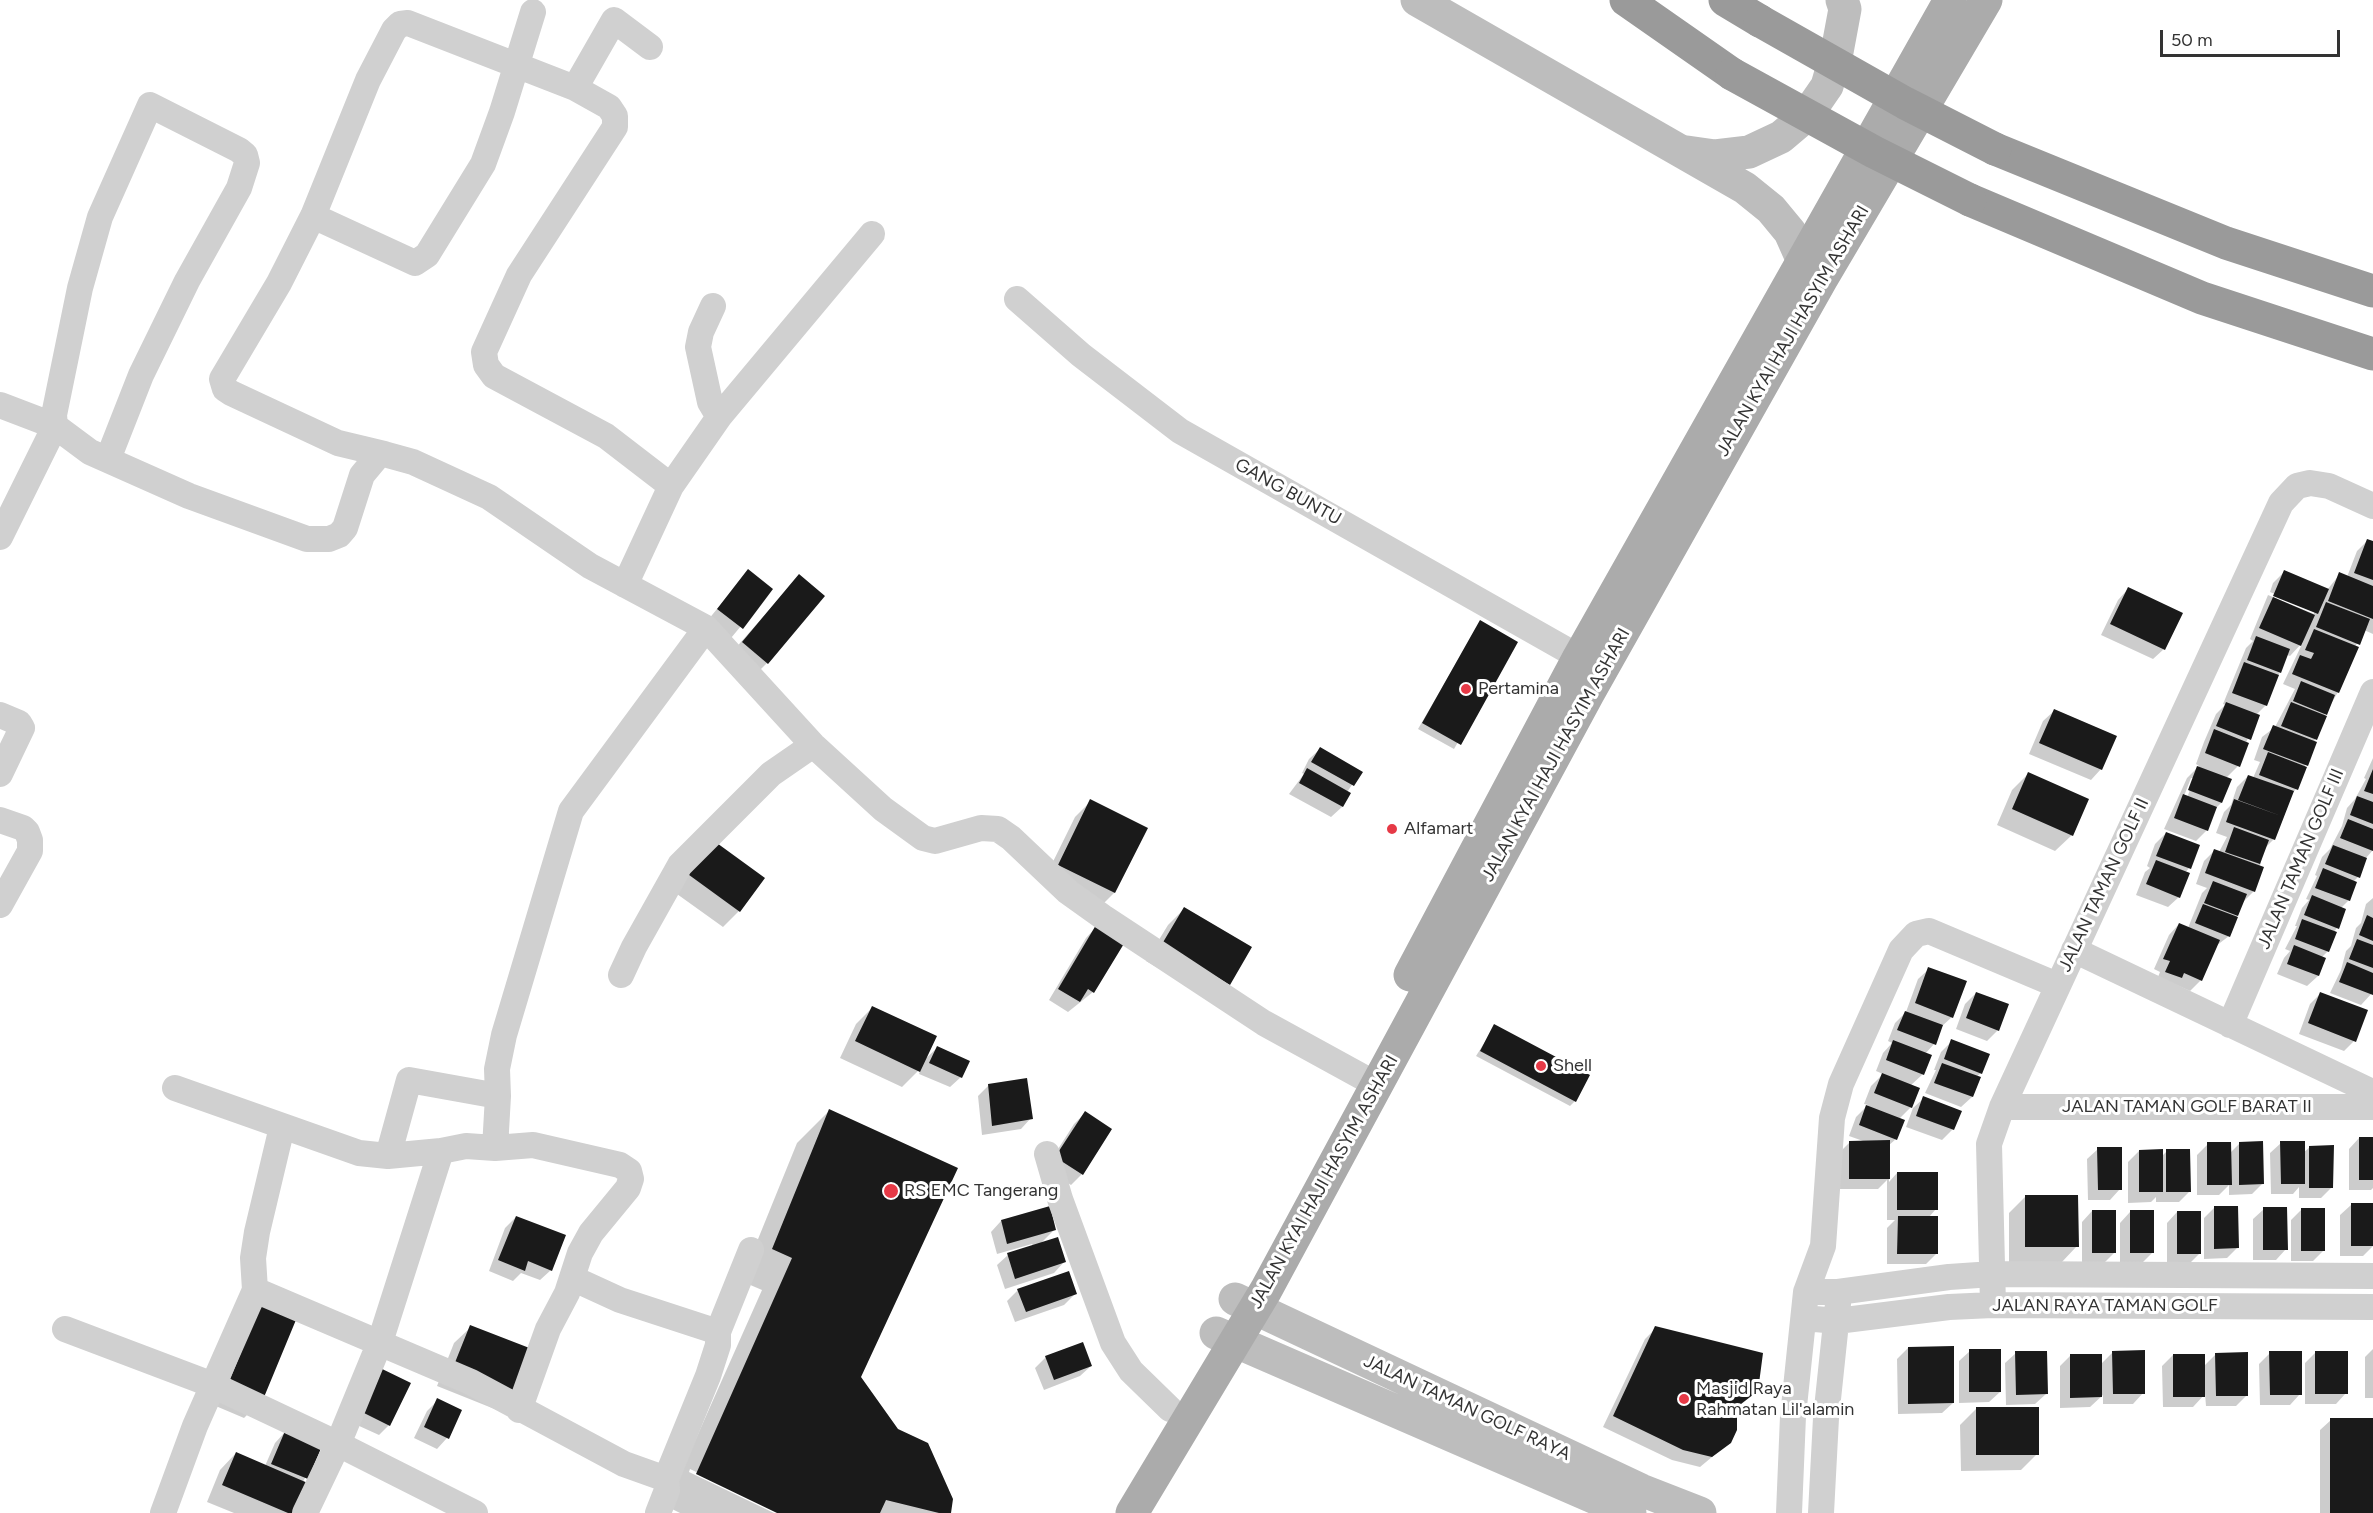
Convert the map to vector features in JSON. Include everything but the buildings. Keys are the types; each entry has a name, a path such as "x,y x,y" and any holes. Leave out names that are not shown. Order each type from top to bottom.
{"highway":[{"path":"1626,0 1732,74 1874,152 1970,200 2202,298 2373,354"},
{"path":"1725,0 1905,103 1995,149 2226,243 2373,291"}],"main road":[{"name":"JALAN KYAI HAJI HASYIM ASHARI","path":"1132,1513 1367,1081 1577,678 1802,259 1950,0"},
{"name":"JALAN KYAI HAJI HASYIM ASHARI","path":"1577,678 1821,280 1986,0"},
{"name":"JALAN KYAI HAJI HASYIM ASHARI","path":"1109,1513 1170,1409 1226,1338"}],"street":[{"path":"1417,0 1745,188 1771,209 1790,232 1802,259"},
{"path":"1680,151 1715,156 1749,152 1781,137 1808,115 1827,86 1837,52 1845,9 1842,0"},
{"path":"313,216 409,261 421,261 483,164 533,12"},
{"path":"575,88 614,20 650,47"},
{"path":"672,486 606,436 494,376 486,365 486,343 519,275 615,127 615,116 609,107 575,88 408,23 400,24 394,30 368,80 313,216 279,283 224,373 223,383 231,393 339,443 413,462 489,497 590,567 705,628 813,745 883,809 923,838 935,841 981,828 998,829 1011,838 1068,892 1103,917 1264,1023 1367,1081"},
{"path":"0,537 55,426 54,415 80,288 100,217 150,105 239,150 245,155 247,163 239,188 187,281 141,375 108,459"},
{"path":"625,585 672,486 719,417 872,234"},
{"name":"GANG BUNTU","path":"1017,299 1081,355 1180,431 1577,678"},
{"path":"713,306 701,332 698,347 710,402 719,417"},
{"path":"0,405 55,426 90,452 189,496 307,539 339,535 345,528 362,475 369,464 384,454"},
{"name":"JALAN TAMAN GOLF II","path":"1993,1305 1989,1144 2002,1107 2281,502 2297,486 2310,483 2328,486 2373,506"},
{"path":"495,1148 497,1070 504,1035 571,810 705,628"},
{"name":"JALAN TAMAN GOLF III","path":"2230,1025 2373,692"},
{"path":"0,715 19,723 22,728 0,774"},
{"path":"621,975 633,947 680,865 771,774 813,745"},
{"path":"0,820 23,828 30,840 30,851 0,905"},
{"path":"1788,1513 1803,1318 1806,1292 1823,1246 1832,1118 1841,1084 1901,950 1916,934 1929,930 2057,985"},
{"name":"JALAN TAMAN GOLF BARAT II","path":"2074,950 2372,1095"},
{"path":"388,1156 403,1077 498,1096"},
{"path":"175,1088 359,1153 388,1156 466,1146 495,1148 532,1145 561,1150 620,1166 629,1171 631,1179 628,1188 591,1233 580,1253 572,1278 548,1329 519,1410"},
{"name":"JALAN TAMAN GOLF BARAT II","path":"2002,1107 2372,1095"},
{"path":"163,1513 195,1426 255,1290 253,1258 257,1232 282,1127"},
{"path":"305,1513 338,1444 380,1342 441,1151"},
{"path":"1047,1154 1060,1199 1113,1343 1131,1371 1170,1409"},
{"path":"1821,1513 1838,1292 1823,1246"},
{"path":"658,1513 667,1490 666,1479 708,1376 718,1345 718,1332 751,1250"},
{"name":"JALAN RAYA TAMAN GOLF","path":"1806,1292 1838,1292 1949,1277 1993,1274 2373,1276"},
{"path":"572,1278 620,1300 718,1332"},
{"path":"255,1290 320,1320 380,1342 471,1382 519,1410 624,1464 666,1479"},
{"name":"JALAN TAMAN GOLF RAYA","path":"1245,1303 1641,1490 1700,1513"},
{"name":"JALAN RAYA TAMAN GOLF","path":"1803,1318 1837,1321 1949,1307 1993,1305 2373,1307"},
{"path":"64,1329 213,1385 338,1444 475,1513"},
{"name":"JALAN TAMAN GOLF RAYA","path":"1226,1338 1630,1513"},
{"path":"1791,1452 1824,1453"}],"place":[{"name":"Pertamina","path":"1466,689"},
{"name":"Alfamart","path":"1392,829"},
{"name":"Shell","path":"1541,1066"},
{"name":"RS EMC Tangerang","path":"891,1191"},
{"name":"Masjid Raya Rahmatan Lil'alamin","path":"1684,1399"}]}
